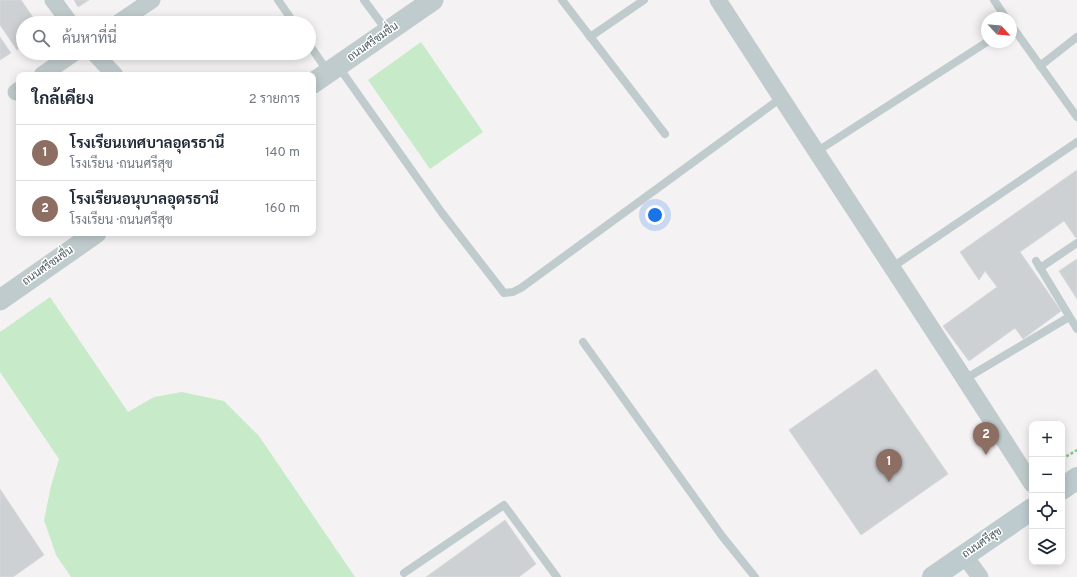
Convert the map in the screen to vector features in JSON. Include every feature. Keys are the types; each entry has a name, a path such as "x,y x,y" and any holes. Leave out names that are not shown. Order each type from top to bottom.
{"main road":[{"path":"1065,486 1077,478"},
{"name":"ถนนศรีสุข","path":"932,577 1029,511"}],"street":[{"path":"53,0 65,16"},
{"path":"128,16 152,0"},
{"name":"ถนนศรีชมชื่น","path":"327,74 433,0"},
{"path":"718,0 1029,479"},
{"path":"46,72 64,60"},
{"path":"101,60 112,72"},
{"name":"ถนนศรีชมชื่น","path":"0,300 92,236"},
{"path":"964,555 980,577"}],"lane":[{"path":"278,0 289,16"},
{"path":"364,0 387,32"},
{"path":"562,0 665,134"},
{"path":"590,37 644,0"},
{"path":"994,0 1002,12"},
{"path":"1017,33 1077,117"},
{"path":"1040,66 1077,37"},
{"path":"816,152 981,46"},
{"path":"316,56 327,74 442,213 504,293 513,292 521,288 781,98"},
{"path":"891,268 1077,142"},
{"path":"1077,243 1038,264 1077,329"},
{"path":"965,379 1069,317"},
{"path":"583,342 722,536 755,577"},
{"path":"404,573 504,505 557,577"}],"path":[{"path":"1065,458 1077,450"}],"green space":[{"path":"421,42 483,132 430,169 368,80"},
{"path":"50,297 128,412 154,397 182,392 224,401 259,436 355,577 71,577 56,555 44,520 51,486 59,459 0,372 0,332"}],"building":[{"path":"0,0 21,0 32,16 16,16 16,49 0,25"},
{"path":"74,0 89,0 78,7"},
{"path":"0,37 11,53 0,60"},
{"path":"1077,170 1077,237 1076,238 1064,221 1020,252 1061,311 1023,339 1015,328 969,361 943,326 997,287 985,271 979,280 960,252"},
{"path":"1077,259 1077,299 1059,271"},
{"path":"876,369 948,474 861,535 789,430"},
{"path":"0,489 44,555 13,577 0,577"},
{"path":"505,520 536,564 519,577 426,577"}],"place":[{"name":"โรงเรียนอนุบาลอุดรธานี","path":"986,455"},
{"name":"โรงเรียนเทศบาลอุดรธานี","path":"889,482"}]}
